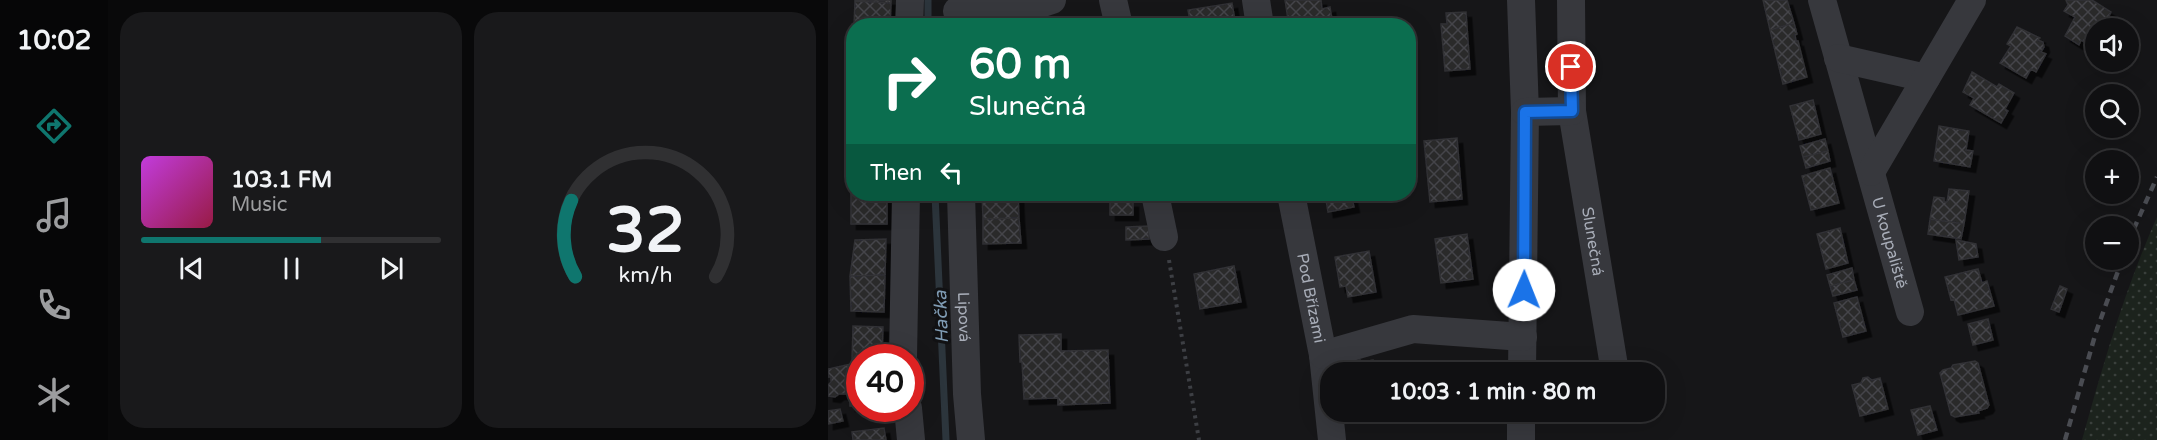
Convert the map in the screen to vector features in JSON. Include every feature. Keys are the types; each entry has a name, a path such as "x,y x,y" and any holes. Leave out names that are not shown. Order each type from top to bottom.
{"street":[{"path":"909,18 910,0"},
{"path":"957,12 1043,3 1052,0"},
{"path":"1113,0 1117,18"},
{"path":"1256,0 1259,18"},
{"path":"1521,0 1525,112 1522,362"},
{"name":"Slunečná","path":"1571,0 1572,111 1613,362"},
{"name":"U koupaliště","path":"1822,0 1910,312"},
{"path":"1871,172 1972,0"},
{"path":"1838,58 1926,78"},
{"path":"1525,112 1572,111"},
{"path":"903,344 906,201"},
{"name":"Lipová","path":"961,201 967,394 971,440"},
{"path":"1156,201 1164,237"},
{"name":"Pod Břízami","path":"1292,201 1323,355 1332,440"},
{"path":"1323,355 1413,329 1523,337"},
{"path":"909,422 910,440"},
{"path":"1521,422 1521,440"}],"path":[{"path":"1164,237 1199,440"}],"shaded area":[{"path":"2157,217 2157,440 2082,440 2115,327 2136,270 2139,270 2139,262"}],"building":[{"path":"891,0 891,3 855,1"},
{"path":"1285,0 1321,0 1322,9 1330,7 1332,18 1288,18"},
{"path":"1763,0 1787,0 1794,23 1770,30"},
{"path":"2066,0 2092,0 2111,12 2110,18 2085,18 2085,42 2081,40 2079,45 2065,36 2075,17 2064,11 2068,5"},
{"path":"855,1 891,3 890,18 854,18"},
{"path":"1232,3 1235,18 1190,18 1188,10"},
{"path":"1466,12 1470,69 1445,71 1441,24 1447,24 1446,13"},
{"path":"1794,23 1796,41 1798,41 1807,77 1783,84 1770,30"},
{"path":"2017,27 2040,38 2038,40 2043,42 2044,47 2041,52 2046,54 2036,72 2031,69 2026,78 2000,63 2011,46 2007,44"},
{"path":"1972,72 1997,87 1999,84 2014,93 2005,109 2008,111 2001,123 1970,105 1974,98 1963,92"},
{"path":"1813,100 1821,134 1799,140 1790,106"},
{"path":"1939,126 1969,131 1966,150 1973,151 1970,167 1934,161"},
{"path":"1457,138 1462,199 1430,202 1424,141"},
{"path":"1825,139 1828,151 1803,157 1800,146"},
{"path":"1828,151 1830,161 1806,168 1803,157"},
{"path":"1830,168 1839,203 1811,210 1802,176"},
{"path":"1949,189 1969,191 1964,224 1930,219 1934,197 1944,198 1944,202 1947,202"},
{"path":"851,201 887,201 887,224 851,224"},
{"path":"982,201 1018,201 1019,218 983,219"},
{"path":"1326,201 1353,201 1354,207 1328,212"},
{"path":"1110,202 1133,202 1133,215 1110,215"},
{"path":"1019,218 1021,243 983,244 983,219"},
{"path":"1930,219 1964,224 1961,239 1928,234"},
{"path":"1149,226 1149,239 1126,240 1126,227"},
{"path":"1840,228 1848,263 1826,269 1817,234"},
{"path":"1467,234 1473,279 1441,283 1435,239"},
{"path":"886,239 885,275 850,276 855,240"},
{"path":"1956,240 1976,244 1978,257 1959,260"},
{"path":"1369,251 1376,292 1348,297 1346,286 1340,287 1335,257"},
{"path":"1234,266 1241,302 1200,309 1194,274"},
{"path":"1852,268 1854,280 1830,286 1827,275"},
{"path":"1978,269 1982,283 1987,281 1994,306 1958,315 1945,277"},
{"path":"885,275 884,312 851,311 850,276"},
{"path":"1854,280 1857,290 1833,296 1830,286"},
{"path":"2060,286 2067,289 2059,312 2051,309"},
{"path":"1857,297 1866,331 1843,337 1834,303"},
{"path":"1988,319 1993,340 1973,345 1968,324"},
{"path":"853,326 883,327 882,344 852,344"},
{"path":"1061,334 1061,351 1108,350 1110,403 1058,405 1058,398 1024,399 1019,335"},
{"path":"1975,361 1978,363 1989,405 1978,411 1979,413 1955,417 1951,415 1940,373 1953,365"},
{"path":"846,365 846,394 828,396 831,377 828,377 828,369"},
{"path":"1868,377 1872,380 1880,378 1888,409 1860,416 1852,385 1861,383 1863,378"},
{"path":"1930,406 1937,430 1918,435 1911,410"},
{"path":"840,409 843,421 828,424 828,411"},
{"path":"884,428 886,440 853,440 852,432"}],"waterway":[{"name":"Hačka","path":"928,0 928,18"},
{"name":"Hačka","path":"935,201 946,440"}],"railway":[{"path":"2139,217 2157,177"},
{"path":"2065,440 2096,332 2118,270"}],"route":[{"path":"1524,290 1525,112 1572,111 1571,67"}]}
